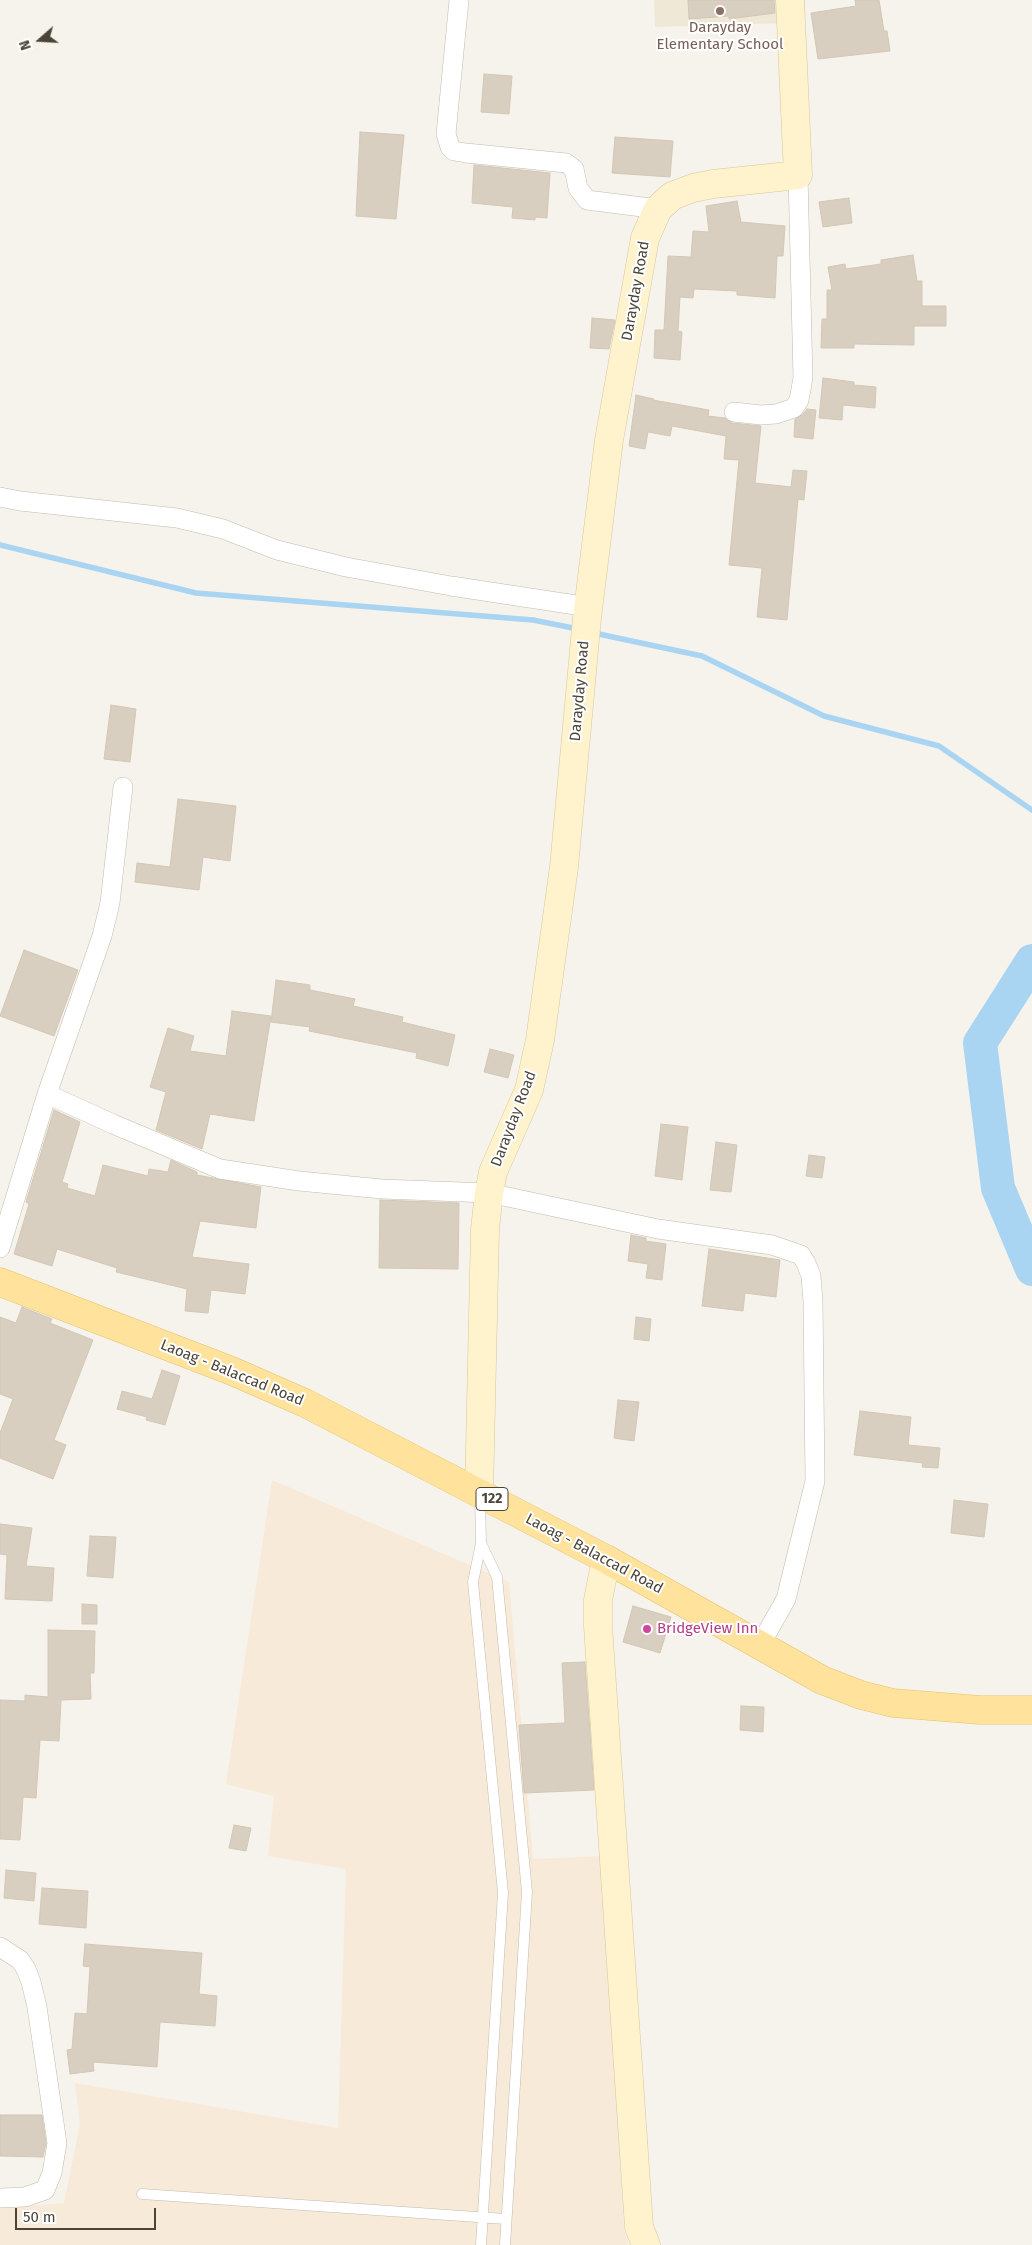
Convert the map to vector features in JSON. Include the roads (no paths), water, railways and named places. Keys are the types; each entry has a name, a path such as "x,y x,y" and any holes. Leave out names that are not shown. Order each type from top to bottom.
{"main road":[{"name":"Laoag - Balaccad Road","path":"0,1282 232,1371 360,1430 606,1558 822,1680 861,1695 893,1703 980,1710 1032,1710"}],"street":[{"path":"458,0 446,134 450,147 454,151 466,153 566,163 574,169 578,188 587,200 658,209"},
{"path":"734,412 761,415 776,414 794,408 799,400 803,378 798,175 790,0"},
{"name":"Darayday Road","path":"479,1493 485,1230 489,1192 493,1172 529,1090 536,1064 564,867 588,612 609,440 645,238 658,209 672,196 693,188 713,184 798,175"},
{"path":"0,497 20,501 177,518 205,524 277,550 346,568 588,612"},
{"path":"0,1248 47,1094 102,936 110,903 123,787"},
{"path":"47,1094 121,1128 220,1169 299,1181 373,1188 489,1192 658,1229 772,1245 801,1255 811,1276 813,1301 815,1481 786,1599 760,1645"},
{"path":"606,1558 598,1600 598,1626 639,2217 646,2245"},
{"path":"0,1947 20,1960 31,1982 37,2007 57,2142 52,2173 45,2190 25,2197 0,2198"}],"lane":[{"path":"479,1493 481,1543 473,1582 503,1893 481,2245"},
{"path":"481,1543 497,1577 527,1892 504,2245"},
{"path":"142,2194 506,2219"}],"waterway":[{"path":"0,545 196,593 533,620 578,629"},
{"path":"594,633 702,656 824,716 939,746 1032,810"},
{"path":"1032,961 980,1043 998,1188 1032,1269"}],"place":[{"name":"Darayday Elementary School","path":"720,11"},
{"name":"BridgeView Inn","path":"647,1629"}]}
